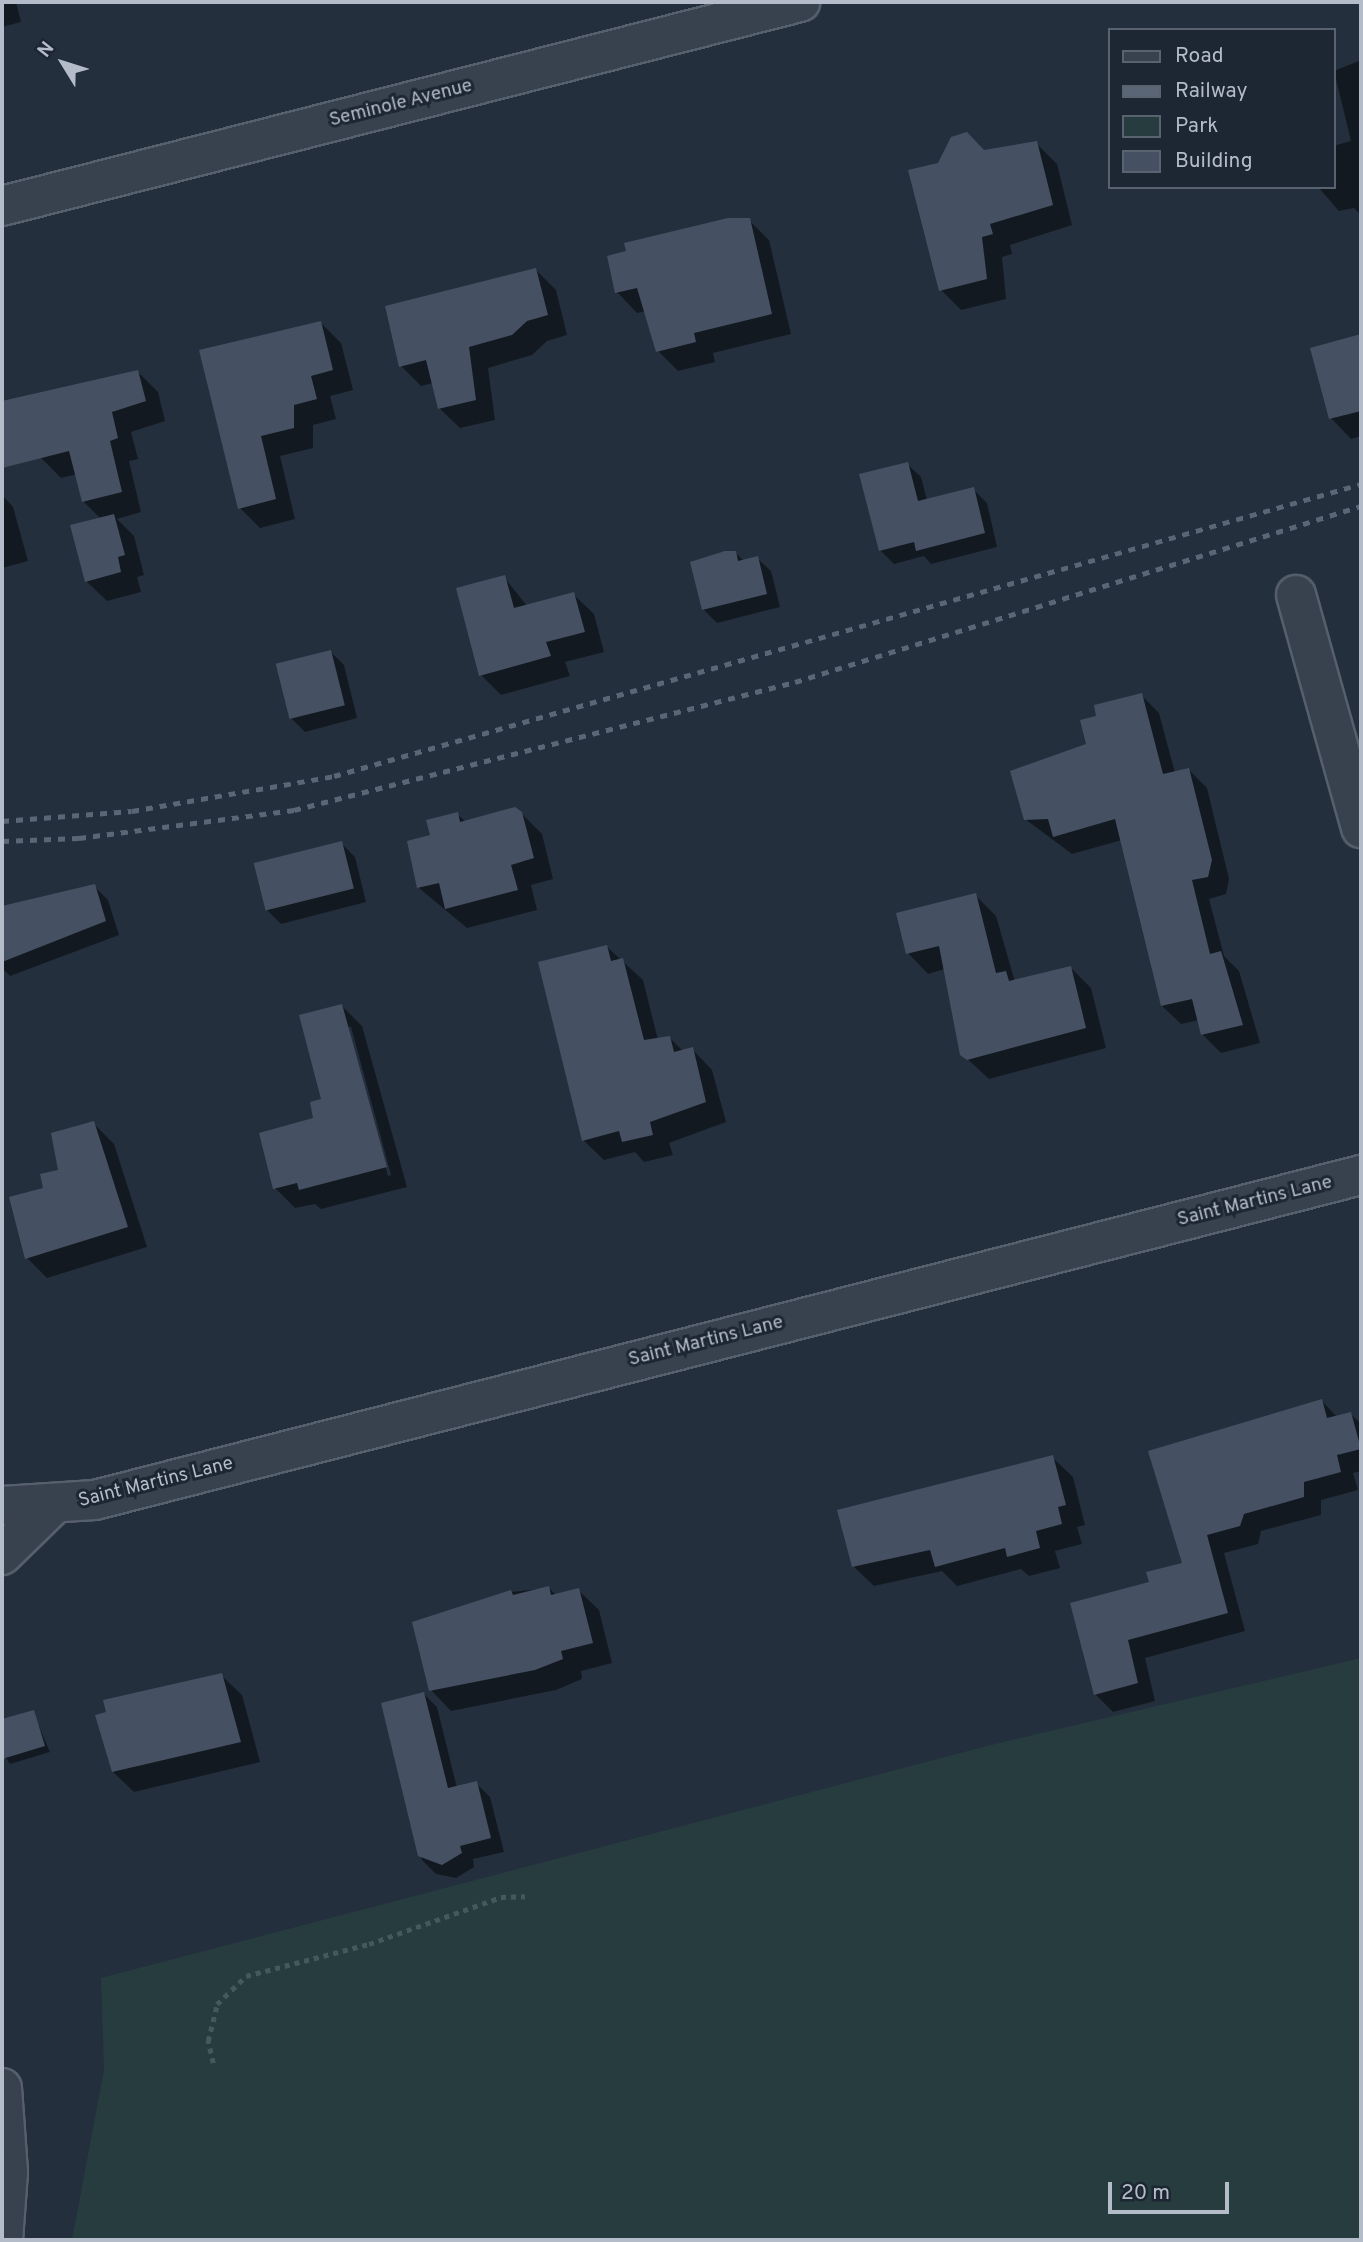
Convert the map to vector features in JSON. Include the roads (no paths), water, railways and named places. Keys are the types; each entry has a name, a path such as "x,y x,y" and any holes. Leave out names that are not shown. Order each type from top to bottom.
{"street":[{"name":"Seminole Avenue","path":"2,206 800,2"},
{"path":"1296,595 1361,828"},
{"name":"Saint Martins Lane","path":"2,1506 50,1508 1361,1175"},
{"path":"2,1555 50,1508"},
{"path":"2,2088 8,2172 3,2240"}],"railway":[{"path":"2,821 132,811 334,776 1361,484"},
{"path":"2,841 79,838 294,810 795,682 1361,506"}]}
